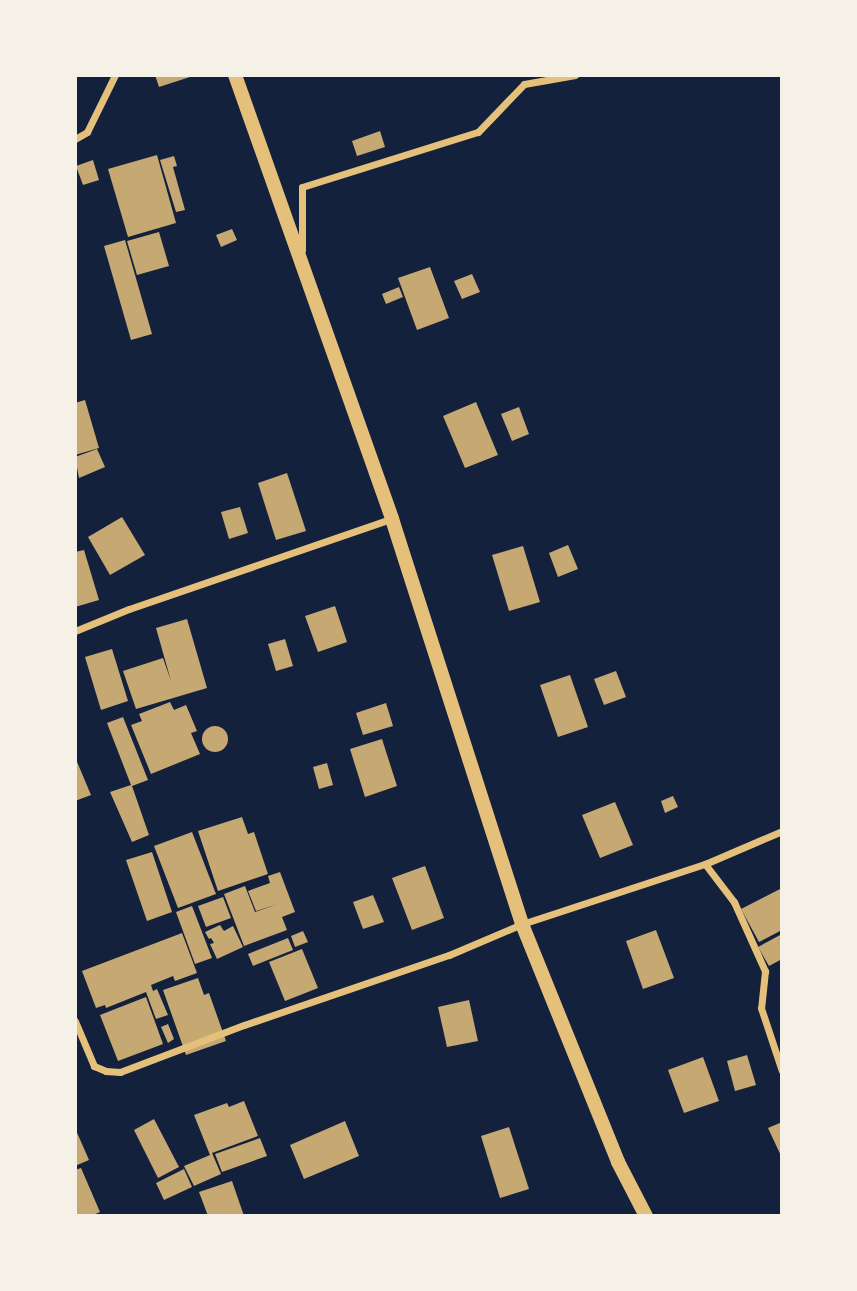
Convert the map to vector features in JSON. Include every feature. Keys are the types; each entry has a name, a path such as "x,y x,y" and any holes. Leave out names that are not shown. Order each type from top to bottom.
{"main road":[{"path":"235,75 392,519 522,924 618,1162 646,1216"}],"street":[{"path":"75,139 87,132 115,75"},
{"path":"302,261 302,187 478,132 524,84 575,75"},
{"path":"75,631 129,609 392,519"},
{"path":"75,1021 94,1066 106,1071 120,1072 244,1025 449,955 522,924 705,864 782,831"},
{"path":"705,864 734,902 765,971 761,1008 782,1071"}],"building":[{"path":"155,75 193,75 193,76 159,87"},
{"path":"380,131 385,147 357,156 352,141"},
{"path":"157,155 176,223 128,237 108,169"},
{"path":"174,156 177,166 173,167 185,210 176,212 160,160"},
{"path":"93,160 99,180 83,185 76,166"},
{"path":"232,229 237,240 221,247 216,235"},
{"path":"159,232 169,266 137,275 127,241"},
{"path":"125,240 152,334 131,340 104,246"},
{"path":"430,267 449,318 417,330 398,278"},
{"path":"472,274 480,292 462,299 454,281"},
{"path":"399,287 403,297 386,304 382,294"},
{"path":"85,400 99,448 75,455 75,403"},
{"path":"476,402 498,455 465,468 443,416"},
{"path":"519,407 529,434 512,441 501,414"},
{"path":"97,449 105,467 79,478 75,457"},
{"path":"287,473 306,531 276,540 258,483"},
{"path":"240,507 248,533 229,539 221,512"},
{"path":"122,517 145,555 110,575 88,537"},
{"path":"568,545 578,569 558,577 549,553"},
{"path":"523,546 540,602 509,611 492,555"},
{"path":"84,550 99,600 75,607 75,552"},
{"path":"335,606 347,642 318,652 305,616"},
{"path":"187,619 207,688 136,709 123,671 163,658 171,681 156,628"},
{"path":"285,639 293,666 276,671 268,644"},
{"path":"112,649 128,701 101,710 85,657"},
{"path":"616,671 626,697 604,705 594,679"},
{"path":"570,675 588,727 558,737 540,685"},
{"path":"170,702 174,710 186,705 197,731 191,733 200,754 151,774 131,725 142,721 139,714"},
{"path":"386,703 393,726 363,735 356,713"},
{"path":"123,717 148,780 132,786 149,835 132,842 110,792 131,785 107,723"},
{"path":"215,726 224,730 228,739 224,748 215,752 206,748 202,739 206,730"},
{"path":"382,739 397,786 365,797 350,749"},
{"path":"75,757 91,795 75,801"},
{"path":"327,763 333,785 319,789 313,767"},
{"path":"673,796 678,807 665,813 661,801"},
{"path":"615,802 633,845 600,858 582,815"},
{"path":"242,817 248,834 254,832 268,874 218,891 198,831"},
{"path":"192,832 216,894 178,908 154,846"},
{"path":"152,852 172,912 147,921 126,860"},
{"path":"425,866 444,918 412,930 392,878"},
{"path":"280,872 295,912 282,917 287,930 244,946 224,894 245,886 255,912 278,904 256,911 248,891 270,883 268,876"},
{"path":"782,888 782,930 759,942 741,909"},
{"path":"373,895 384,922 363,929 353,902"},
{"path":"223,897 231,918 206,927 198,906"},
{"path":"192,906 212,958 195,964 176,912"},
{"path":"220,925 224,931 233,926 243,947 217,959 210,944 214,943 205,932"},
{"path":"656,930 674,978 643,989 626,941"},
{"path":"303,931 308,942 295,947 291,936"},
{"path":"182,933 197,973 175,981 173,976 151,985 153,991 157,989 168,1015 156,1019 146,992 106,1008 105,1005 96,1008 82,971"},
{"path":"782,934 782,959 769,966 758,947"},
{"path":"288,938 293,950 253,966 248,954"},
{"path":"302,949 318,988 285,1001 269,962"},
{"path":"198,978 204,995 209,993 226,1041 186,1055 163,990"},
{"path":"146,997 163,1044 118,1061 100,1015"},
{"path":"469,1000 478,1041 447,1047 438,1007"},
{"path":"168,1024 174,1039 168,1043 161,1027"},
{"path":"747,1055 756,1085 735,1091 727,1061"},
{"path":"703,1057 719,1101 684,1113 668,1070"},
{"path":"244,1101 258,1136 212,1153 221,1174 194,1186 184,1166 210,1155 194,1115 227,1103 229,1107"},
{"path":"154,1119 179,1167 158,1178 134,1130"},
{"path":"345,1121 359,1156 304,1179 290,1145"},
{"path":"782,1122 782,1158 768,1128"},
{"path":"509,1127 529,1189 500,1198 481,1136"},
{"path":"75,1128 89,1160 75,1166"},
{"path":"260,1138 267,1156 222,1172 215,1154"},
{"path":"81,1168 100,1212 91,1216 75,1216 75,1170"},
{"path":"184,1169 192,1187 164,1200 156,1183"},
{"path":"232,1181 244,1216 208,1216 199,1192"}]}
